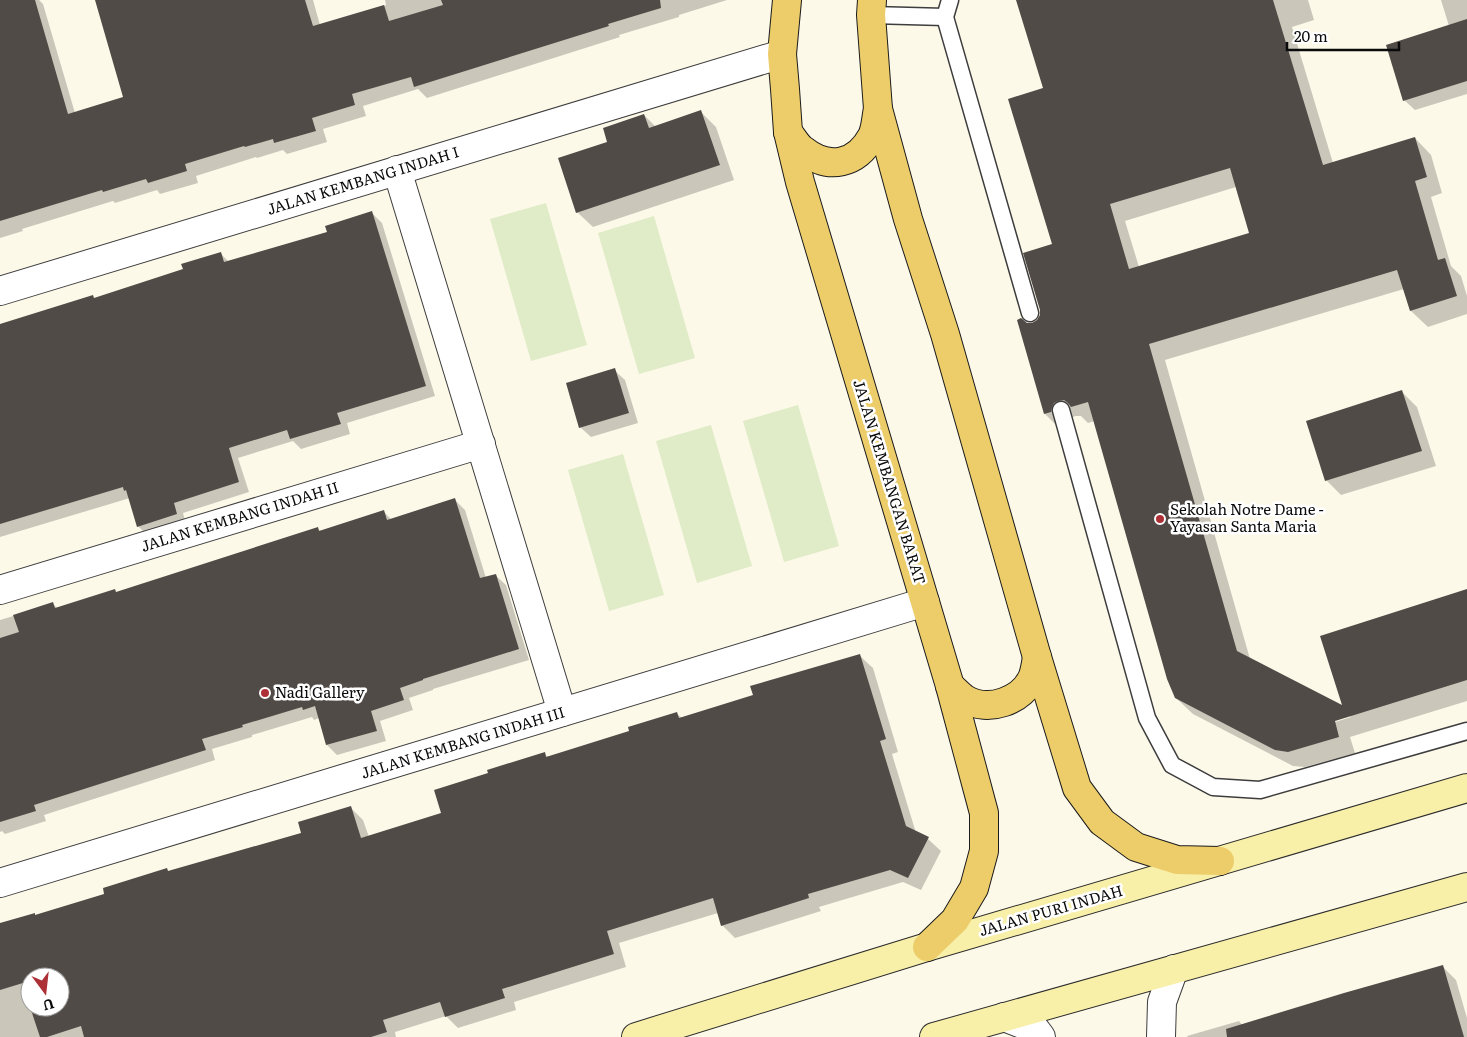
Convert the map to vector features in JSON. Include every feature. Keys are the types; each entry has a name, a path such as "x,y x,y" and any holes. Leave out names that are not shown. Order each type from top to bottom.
{"main road":[{"name":"JALAN KEMBANGAN BARAT","path":"788,0 782,54 788,132 800,182 950,686 984,813 984,851 974,888 955,920 927,947"},
{"path":"872,7 878,109 908,219 946,334 1037,657 1077,788 1102,822 1136,847 1177,860 1220,861"},
{"path":"788,132 802,150 822,161 845,162 862,151 873,134 878,109"},
{"path":"950,686 965,699 984,705 1003,703 1020,694 1032,678 1037,657"},
{"name":"JALAN PURI INDAH","path":"636,1037 927,947 1467,788"},
{"path":"934,1037 1467,887"}],"street":[{"name":"JALAN KEMBANG INDAH I","path":"0,291 782,54"},
{"path":"397,170 562,712"},
{"name":"JALAN KEMBANG INDAH II","path":"0,590 481,444"},
{"name":"JALAN KEMBANG INDAH III","path":"0,883 925,602"},
{"path":"1161,1037 1162,1002 1174,969"},
{"path":"1004,1017 1035,1029 1041,1037"}],"lane":[{"path":"950,0 945,17 1030,313"},
{"path":"872,7 945,17"},
{"path":"1061,410 1147,718 1172,765 1213,787 1260,790 1467,731"}],"green space":[{"path":"546,203 587,345 531,361 490,219"},
{"path":"654,216 695,358 639,374 598,233"},
{"path":"798,405 839,546 784,562 743,421"},
{"path":"711,425 752,566 697,583 656,441"},
{"path":"623,454 664,595 609,611 568,470"}],"building":[{"path":"0,0 35,0 68,114 123,97 95,0 305,0 313,26 384,5 389,21 443,5 441,0 660,0 661,8 414,87 411,77 352,94 355,105 312,118 316,131 274,143 273,139 244,146 185,164 187,171 148,183 146,179 103,192 102,190 0,221"},
{"path":"1016,0 1273,0 1323,165 1415,137 1427,177 1415,181 1438,260 1445,258 1457,296 1410,311 1397,270 1149,344 1237,651 1342,705 1320,636 1467,589 1467,680 1335,721 1339,737 1288,752 1275,750 1175,698 1167,679 1088,402 1071,407 1064,400 1058,401 1054,403 1051,412 1044,414 1017,320 1021,318 1027,323 1032,323 1040,315 1023,253 1052,244 1008,99 1043,88","holes":["1230,168 1249,233 1129,269 1110,204"]},
{"path":"1467,19 1467,81 1403,101 1386,45"},
{"path":"701,110 720,165 576,213 558,158 607,142 603,128 644,114 649,128"},
{"path":"372,211 426,386 337,413 341,424 290,439 287,430 229,448 239,482 174,503 177,514 137,527 126,490 124,491 123,487 0,524 0,324 93,295 94,298 183,269 181,264 221,252 224,262 327,232 325,226"},
{"path":"615,368 629,413 579,428 566,383"},
{"path":"1402,390 1422,451 1325,481 1306,421"},
{"path":"455,498 480,578 496,574 519,649 400,688 404,700 371,711 377,731 326,745 315,706 303,710 302,707 202,739 206,750 34,805 36,811 0,822 0,638 19,632 13,615 53,602 55,608 115,589 116,592 318,527 319,531 384,510 387,520"},
{"path":"860,654 886,739 880,741 906,826 929,837 908,878 890,870 808,894 809,898 721,926 713,898 607,931 614,954 502,989 505,998 445,1017 440,1002 383,1020 387,1032 371,1037 84,1037 81,1026 47,1037 40,1037 33,1017 70,1017 70,967 20,967 20,984 0,990 0,923 35,913 35,915 104,894 103,888 167,868 168,871 301,833 298,822 351,806 361,838 441,813 434,790 488,773 487,770 545,752 546,757 629,731 628,727 677,712 679,718 753,695 750,686"},
{"path":"1443,965 1464,1037 1227,1037 1226,1029"}],"place":[{"name":"Sekolah Notre Dame - Yayasan Santa Maria","path":"1160,519"},
{"name":"Nadi Gallery","path":"265,693"}]}
